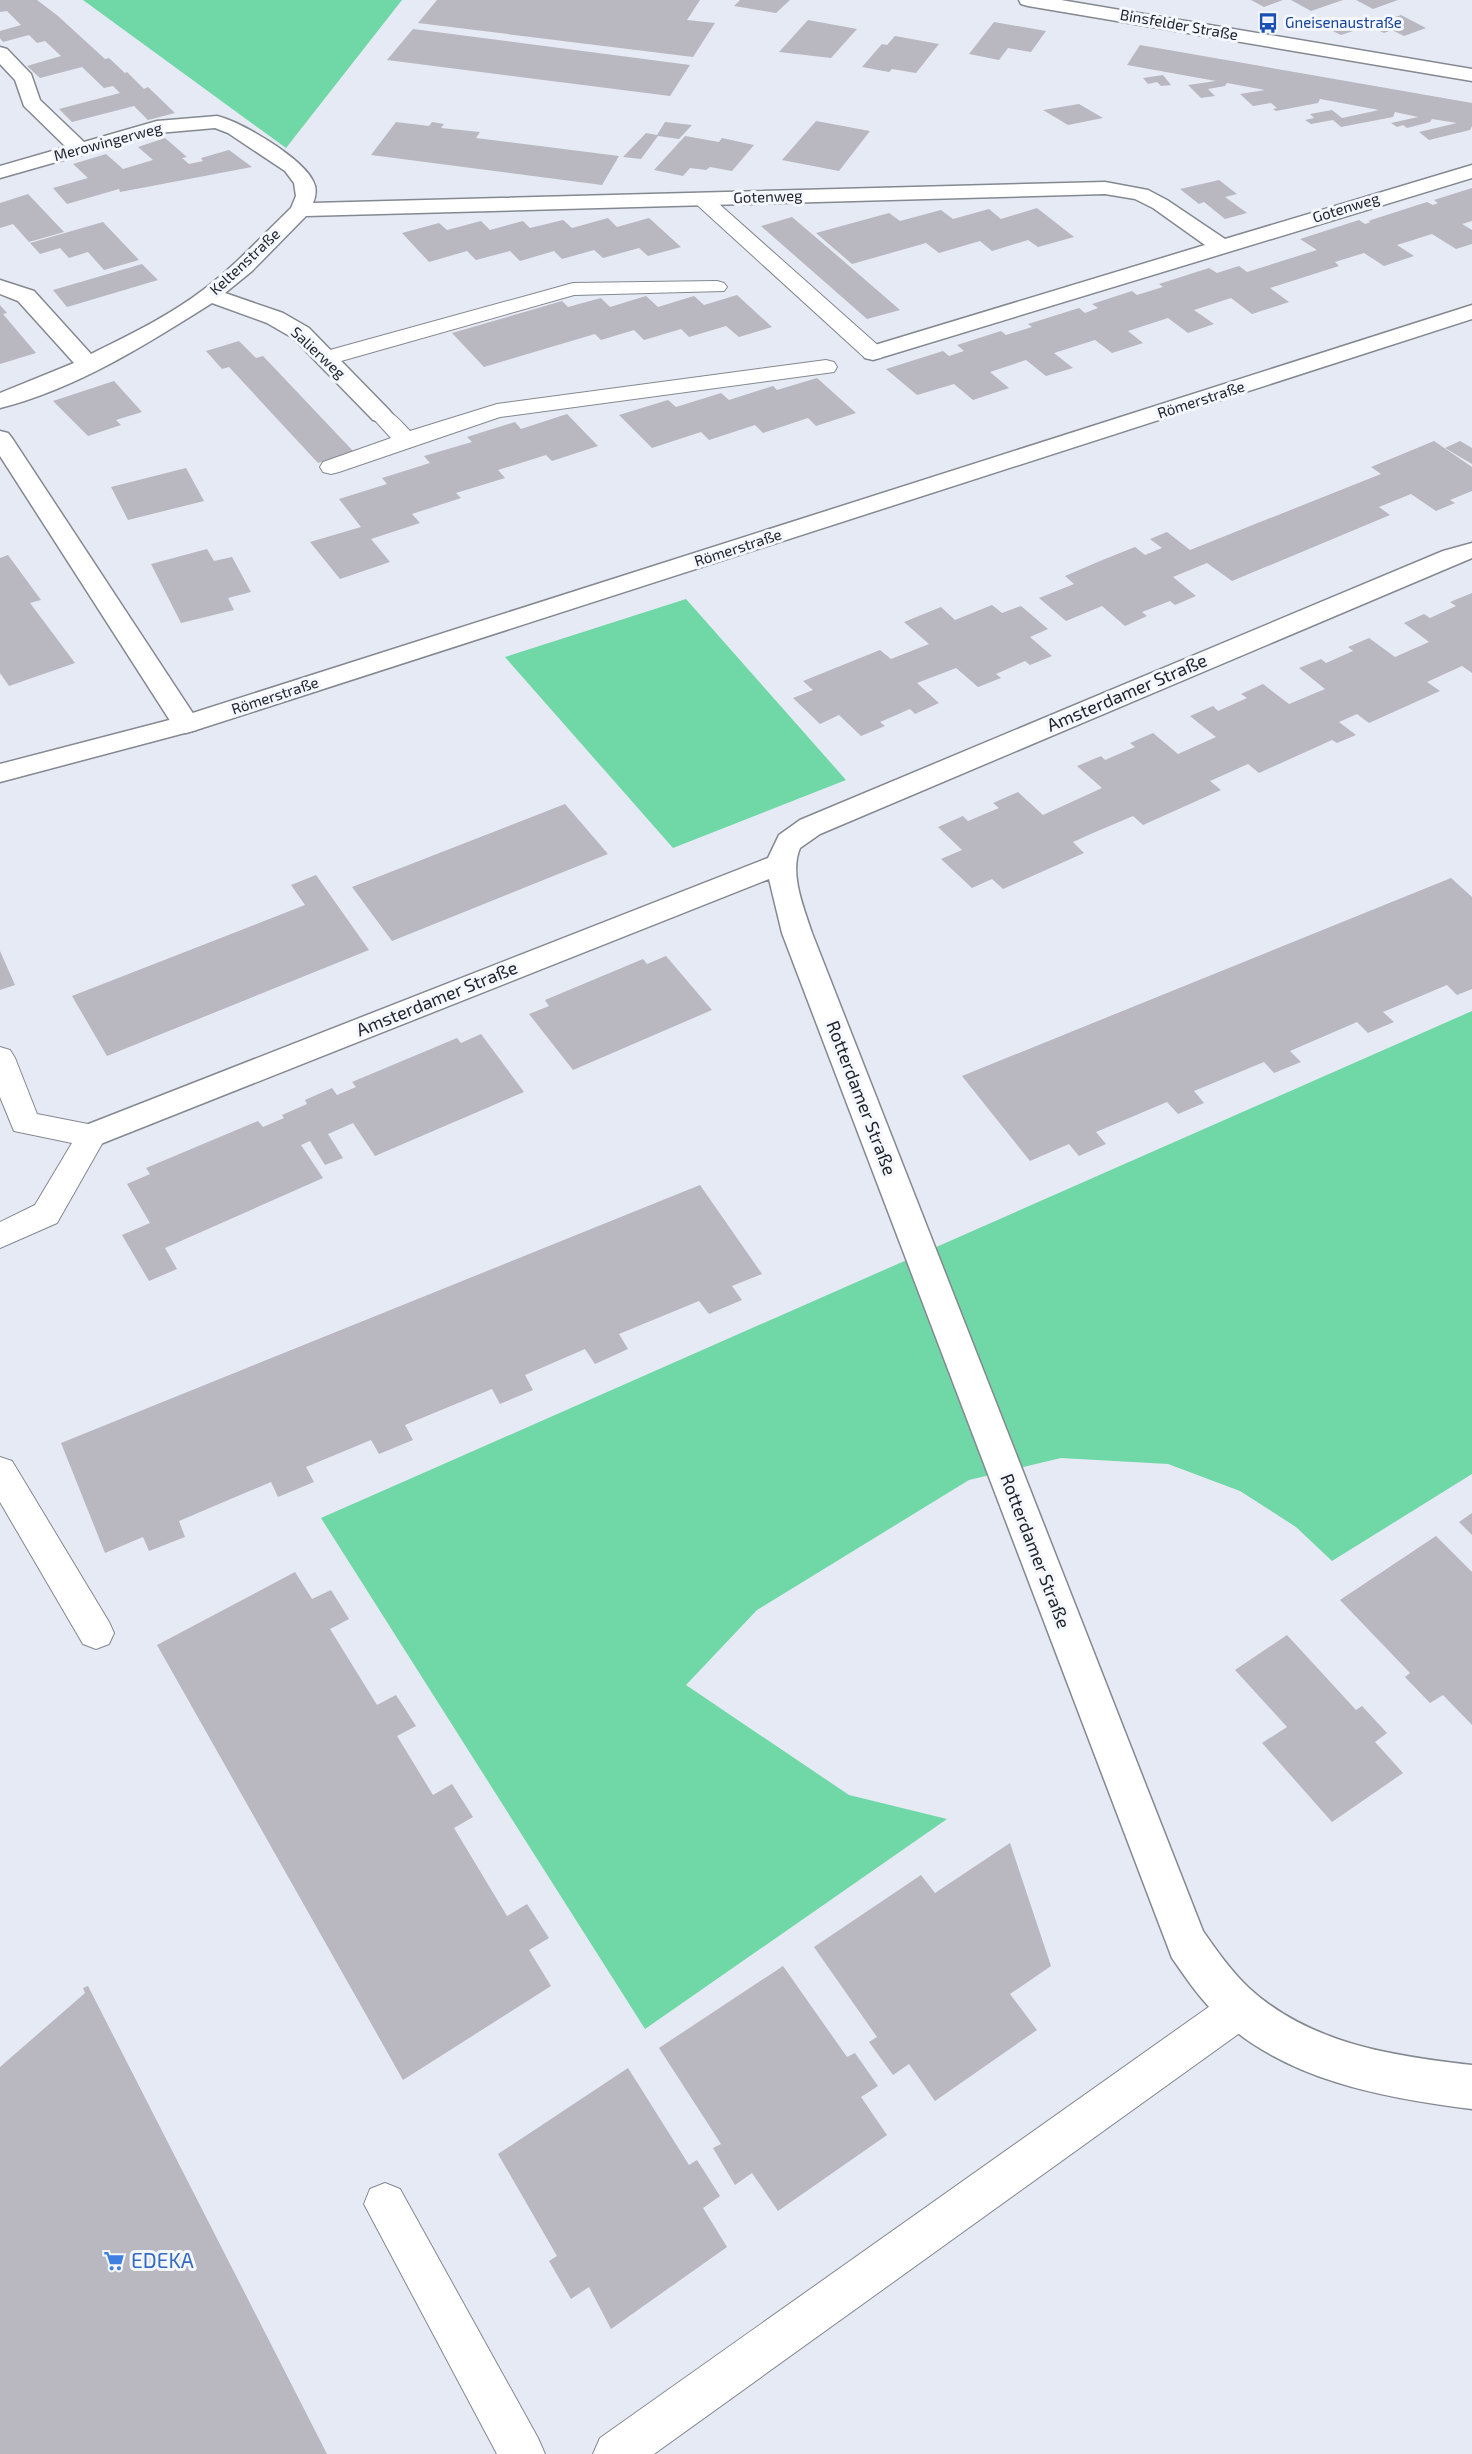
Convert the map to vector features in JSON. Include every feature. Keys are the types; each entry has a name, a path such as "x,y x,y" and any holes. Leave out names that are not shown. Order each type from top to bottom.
{"street":[{"name":"Binsfelder Straße","path":"1028,0 1472,75"},
{"path":"0,53 24,78 31,102 80,149"},
{"name":"Merowingerweg","path":"0,172 157,127 217,122 235,129 292,167 304,182 306,196 300,210"},
{"name":"Gotenweg","path":"873,352 1472,171"},
{"name":"Gotenweg","path":"300,210 1105,188 1141,194 1160,204 1220,246"},
{"name":"Keltenstraße","path":"0,401 37,388 88,365 156,329 210,295 244,266 300,210"},
{"path":"0,287 26,296 88,365"},
{"name":"Salierweg","path":"210,295 275,318 301,333 381,415"},
{"name":"Römerstraße","path":"0,773 186,724 1472,312"},
{"path":"0,438 186,724"},
{"name":"Amsterdamer Straße","path":"92,1135 784,854 810,826 1472,550"},
{"name":"Rotterdamer Straße","path":"784,854 785,893 801,944 1187,1944 1214,1981 1241,2008 1278,2033 1333,2061 1402,2079 1472,2087"}],"lane":[{"path":"702,199 873,352"},
{"path":"327,358 573,289 717,287"},
{"path":"331,467 498,411 826,367"},
{"path":"381,415 406,440"},
{"path":"0,1058 25,1123 92,1135 46,1214 0,1236"},
{"path":"0,1471 96,1634"},
{"path":"616,2454 1241,2008"},
{"path":"385,2204 522,2454"}],"green space":[{"path":"83,0 402,0 286,148"},
{"path":"686,599 846,780 673,848 505,657"},
{"path":"1472,1011 1472,1474 1332,1561 1296,1527 1240,1491 1168,1464 1061,1458 969,1480 757,1610 686,1685 849,1795 947,1819 645,2029 321,1518"}],"building":[{"path":"0,0 37,0 105,59 109,58 144,89 148,87 175,113 148,120 134,106 72,122 59,109 120,93 113,86 104,88 82,67 40,78 27,66 61,56 45,41 37,43 29,35 3,42 0,38 0,31 21,25 7,11 0,12"},
{"path":"437,0 700,0 687,20 715,23 693,57 418,23"},
{"path":"740,0 790,0 776,13 734,6"},
{"path":"1251,0 1283,0 1264,7"},
{"path":"1291,0 1343,0 1311,11"},
{"path":"1356,0 1398,0 1373,9"},
{"path":"1401,15 1426,28 1404,36 1392,30 1384,33 1370,26"},
{"path":"808,20 857,29 831,58 779,52"},
{"path":"1353,21 1365,27 1341,35 1329,29"},
{"path":"994,22 1046,31 1031,52 1008,48 999,60 969,54"},
{"path":"413,29 690,65 670,96 387,60"},
{"path":"895,36 939,44 916,73 892,69 889,72 862,67 882,44 887,45"},
{"path":"1140,45 1472,103 1472,126 1470,130 1429,140 1419,132 1457,123 1432,119 1430,122 1407,128 1403,125 1397,127 1391,123 1418,117 1395,112 1393,117 1341,127 1333,120 1311,124 1305,120 1314,118 1310,114 1332,110 1342,118 1379,110 1320,99 1318,103 1276,111 1273,109 1277,108 1271,103 1253,106 1240,94 1265,90 1227,83 1225,86 1208,89 1215,96 1201,98 1188,85 1216,81 1127,65"},
{"path":"1163,75 1171,85 1161,86 1157,82 1148,84 1143,78"},
{"path":"1079,104 1103,118 1068,125 1043,110"},
{"path":"816,121 870,131 839,171 782,160"},
{"path":"396,122 429,126 432,122 444,124 441,128 480,132 476,138 619,156 602,185 371,155"},
{"path":"665,122 692,125 679,139 658,136 641,159 623,157 646,133 657,135"},
{"path":"685,136 719,142 722,138 754,145 732,171 710,167 706,170 690,168 683,176 654,170"},
{"path":"165,138 187,157 182,158 189,164 229,150 252,167 120,192 119,189 67,204 53,188 88,178 73,164 106,154 123,169 153,160 138,147"},
{"path":"1219,180 1237,194 1225,197 1247,213 1225,219 1204,202 1199,204 1180,189"},
{"path":"1472,188 1472,221 1462,224 1472,230 1472,244 1456,249 1432,234 1397,245 1414,256 1384,266 1364,253 1335,262 1339,266 1270,288 1289,302 1252,314 1231,298 1194,310 1214,324 1188,333 1168,318 1128,331 1143,343 1112,353 1095,340 1054,353 1073,368 1046,376 1026,360 990,372 1009,388 973,400 954,384 917,395 886,369 943,351 949,356 964,351 957,345 1001,331 1006,335 1032,327 1028,324 1079,308 1085,313 1098,308 1092,304 1132,291 1137,295 1163,287 1159,284 1209,268 1217,273 1239,266 1247,272 1317,250 1300,239 1359,220 1365,224 1371,222 1368,221 1427,202 1433,205 1438,203 1434,200"},
{"path":"28,194 64,232 29,242 13,224 0,228 0,203"},
{"path":"1037,208 1074,237 1038,247 1028,240 992,251 980,241 939,253 926,243 852,264 816,233 889,213 900,221 941,210 953,219 989,209 1001,219"},
{"path":"792,217 900,310 867,319 761,226"},
{"path":"608,218 617,227 649,218 681,247 648,256 639,248 603,258 594,250 562,259 554,251 520,261 510,251 476,260 467,251 429,262 402,233 439,223 447,230 481,221 490,230 523,221 530,228 563,220 572,228"},
{"path":"103,222 139,260 104,270 88,252 69,258 60,248 40,254 30,243"},
{"path":"142,264 158,280 67,307 53,290"},
{"path":"737,295 772,327 739,337 726,326 689,337 681,329 644,340 634,330 601,340 595,334 484,367 452,333 562,301 568,307 601,298 610,307 646,296 658,307 694,296 704,305"},
{"path":"0,305 7,313 3,314 36,353 0,364"},
{"path":"239,341 256,358 263,356 353,451 318,463 229,367 222,369 206,351"},
{"path":"817,378 856,413 816,426 808,418 763,433 755,425 709,440 701,432 652,448 619,415 668,400 676,407 721,393 729,400 773,386 777,390"},
{"path":"114,381 142,412 116,420 121,425 88,436 53,401"},
{"path":"567,414 598,446 552,461 546,455 498,470 505,478 456,493 461,498 412,514 420,523 371,539 390,562 340,579 310,542 361,527 339,499 387,484 382,478 430,463 424,456 472,442 467,437 515,422 521,429"},
{"path":"1434,441 1472,467 1472,491 1450,500 1455,503 1436,511 1411,494 1379,507 1390,515 1232,581 1207,563 1173,577 1196,596 1175,605 1170,601 1142,612 1147,616 1125,626 1102,606 1066,621 1039,598 1074,584 1065,576 1100,561 1135,547 1145,555 1162,548 1150,539 1167,532 1190,550 1381,474 1371,467"},
{"path":"1460,441 1472,448 1472,464 1445,448"},
{"path":"186,468 204,501 128,520 111,487"},
{"path":"207,549 214,561 232,557 251,592 228,598 234,610 181,623 151,564"},
{"path":"8,555 41,600 30,603 75,663 9,686 0,673 0,558"},
{"path":"1472,593 1472,673 1462,666 1427,682 1440,691 1369,723 1357,714 1339,722 1356,735 1337,743 1332,740 1259,773 1248,764 1210,781 1221,790 1143,825 1133,816 1073,842 1084,853 1003,889 992,879 972,888 941,859 962,850 938,827 963,816 968,821 999,808 993,803 1018,792 1043,815 1102,788 1077,766 1101,756 1105,760 1135,747 1130,743 1153,733 1178,754 1216,737 1190,716 1213,706 1218,711 1247,698 1241,694 1263,684 1289,704 1325,689 1299,668 1321,659 1326,663 1353,651 1348,647 1369,638 1395,657 1429,642 1404,623 1424,614 1430,618 1456,606 1450,602"},
{"path":"992,605 1002,613 1021,606 1048,629 1030,637 1052,656 1030,665 1025,661 996,674 1001,678 978,687 956,668 917,683 939,703 915,714 910,709 880,722 885,726 861,736 839,715 820,724 793,698 813,690 803,681 880,650 891,659 929,644 904,622 941,607 955,620"},
{"path":"565,804 608,854 392,941 352,887"},
{"path":"316,875 369,950 107,1056 72,996 305,905 291,885"},
{"path":"1451,878 1472,897 1472,989 1457,995 1447,985 1383,1012 1394,1022 1368,1033 1357,1022 1290,1051 1301,1062 1274,1073 1264,1062 1194,1091 1204,1103 1178,1114 1167,1102 1096,1132 1106,1144 1079,1156 1069,1144 1030,1161 962,1076"},
{"path":"0,951 15,985 0,990"},
{"path":"666,956 712,1010 573,1070 529,1014 549,1006 545,1000 643,959 647,964"},
{"path":"481,1034 524,1092 375,1156 353,1123 328,1134 343,1158 325,1165 310,1141 301,1145 323,1178 165,1248 177,1269 149,1281 122,1235 150,1223 127,1184 150,1174 146,1168 258,1121 263,1127 284,1118 282,1115 307,1104 305,1100 332,1088 337,1095 356,1087 352,1082 457,1038 461,1043"},
{"path":"700,1185 762,1274 732,1286 742,1300 709,1314 699,1301 619,1334 628,1349 595,1364 585,1349 525,1375 533,1390 500,1404 492,1389 405,1425 413,1440 379,1454 371,1440 306,1467 314,1482 278,1497 271,1482 179,1521 185,1537 149,1551 143,1537 105,1553 61,1443"},
{"path":"1472,1513 1472,1535 1459,1522"},
{"path":"1436,1536 1472,1572 1472,1725 1443,1695 1430,1703 1405,1677 1410,1673 1340,1600"},
{"path":"295,1572 312,1599 331,1590 349,1619 330,1629 377,1705 396,1695 416,1726 397,1736 433,1795 452,1784 473,1817 454,1828 507,1916 527,1904 549,1938 529,1950 551,1986 403,2080 157,1645"},
{"path":"1287,1635 1356,1710 1362,1706 1387,1733 1375,1742 1403,1773 1332,1822 1262,1743 1287,1727 1235,1670"},
{"path":"1010,1843 1051,1966 1010,1994 1037,2030 935,2101 909,2064 893,2075 869,2042 877,2037 814,1947 921,1875 935,1893"},
{"path":"783,1966 847,2057 855,2053 878,2086 861,2097 887,2135 778,2211 752,2173 735,2185 713,2148 721,2144 659,2048"},
{"name":"EDEKA","path":"88,1986 327,2454 0,2454 0,2067 85,1993 83,1988"},
{"path":"628,2068 689,2165 697,2160 720,2196 703,2208 727,2247 611,2329 589,2287 571,2299 549,2261 557,2256 498,2154"}],"place":[{"name":"Gneisenaustraße","path":"1268,23"},
{"name":"EDEKA","path":"114,2261"}]}
